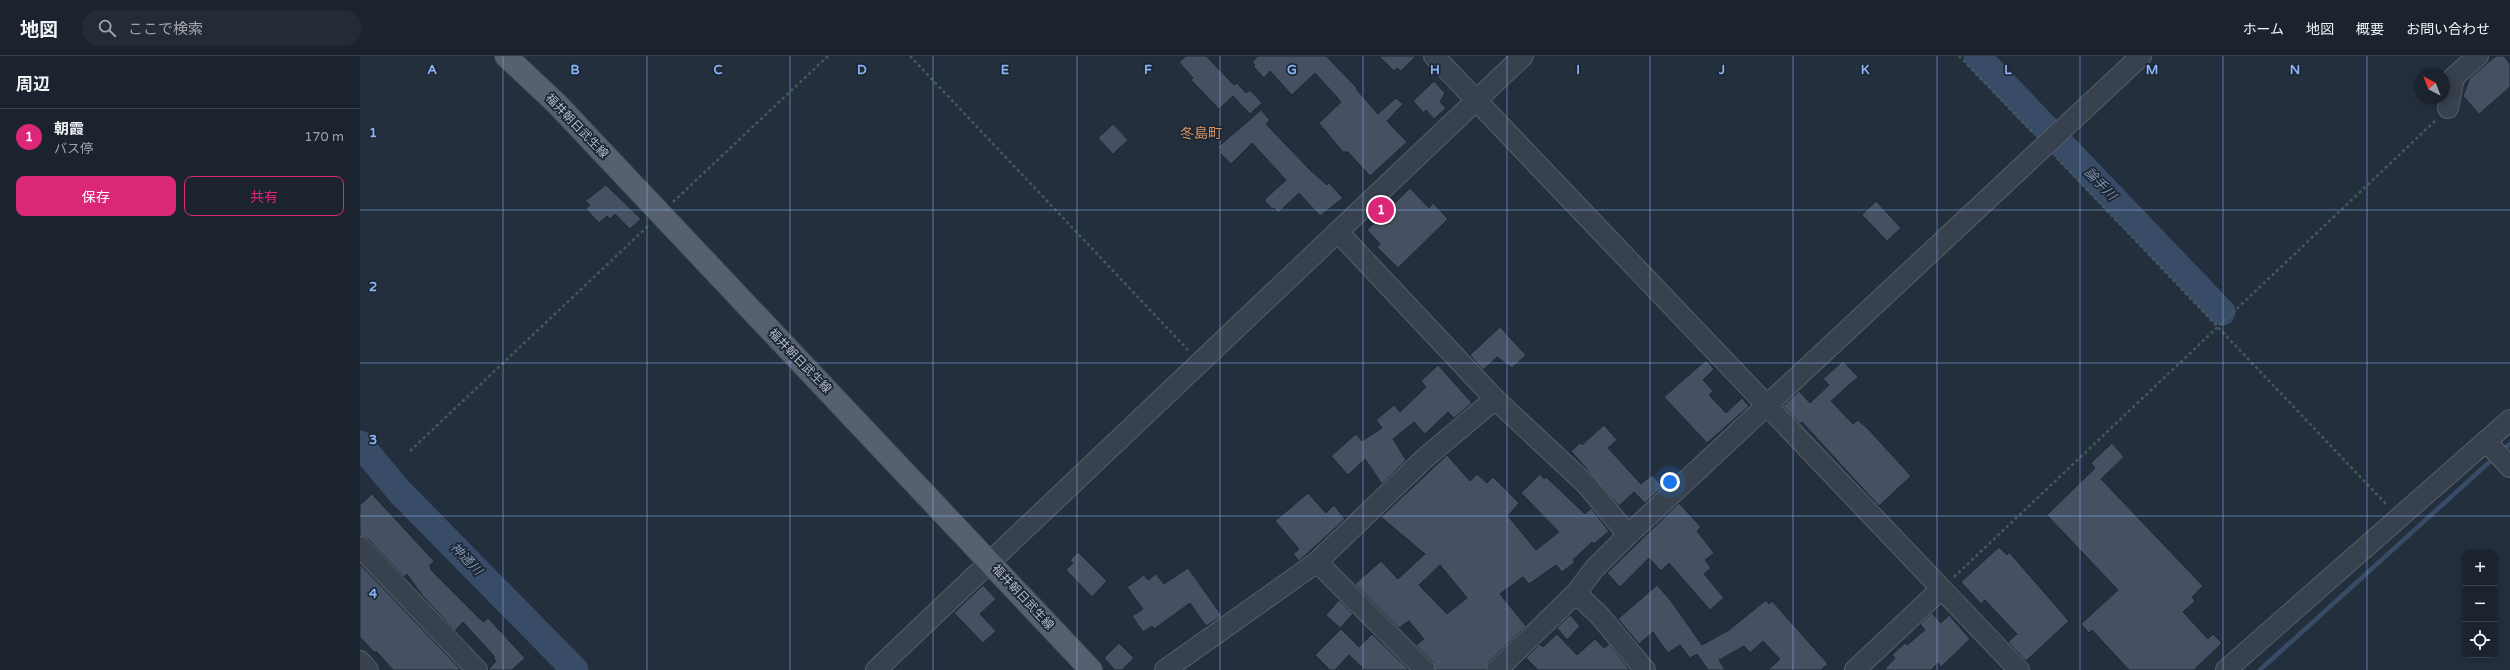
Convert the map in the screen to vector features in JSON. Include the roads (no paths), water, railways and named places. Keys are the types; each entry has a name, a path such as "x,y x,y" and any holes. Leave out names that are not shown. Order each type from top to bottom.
{"main road":[{"name":"福井朝日武生線","path":"506,56 558,104 1091,670"}],"street":[{"path":"1434,56 2019,670"},
{"path":"878,670 990,561 1523,56"},
{"path":"1497,670 1576,593 1594,569 1628,535 2141,56"},
{"path":"2448,108 2454,77 2478,56"},
{"path":"1338,232 1495,399 1587,485 1628,535"},
{"path":"1165,670 1317,562 1425,458 1495,399"},
{"path":"2226,670 2398,517 2497,454 2510,420"},
{"path":"360,547 477,670"},
{"path":"1317,562 1425,670"},
{"path":"1855,670 1941,589"},
{"path":"1576,593 1600,616 1645,670"},
{"path":"360,661 368,670"}],"waterway":[{"name":"論手川","path":"1977,56 2222,312"},
{"name":"神通川","path":"360,444 399,491 575,670"},
{"path":"2502,450 2510,444"},
{"path":"2260,670 2495,457"}],"place":[{"name":"朝霞","path":"1381,210"}],"district":[{"name":"冬島町","path":"1201,133"}]}
